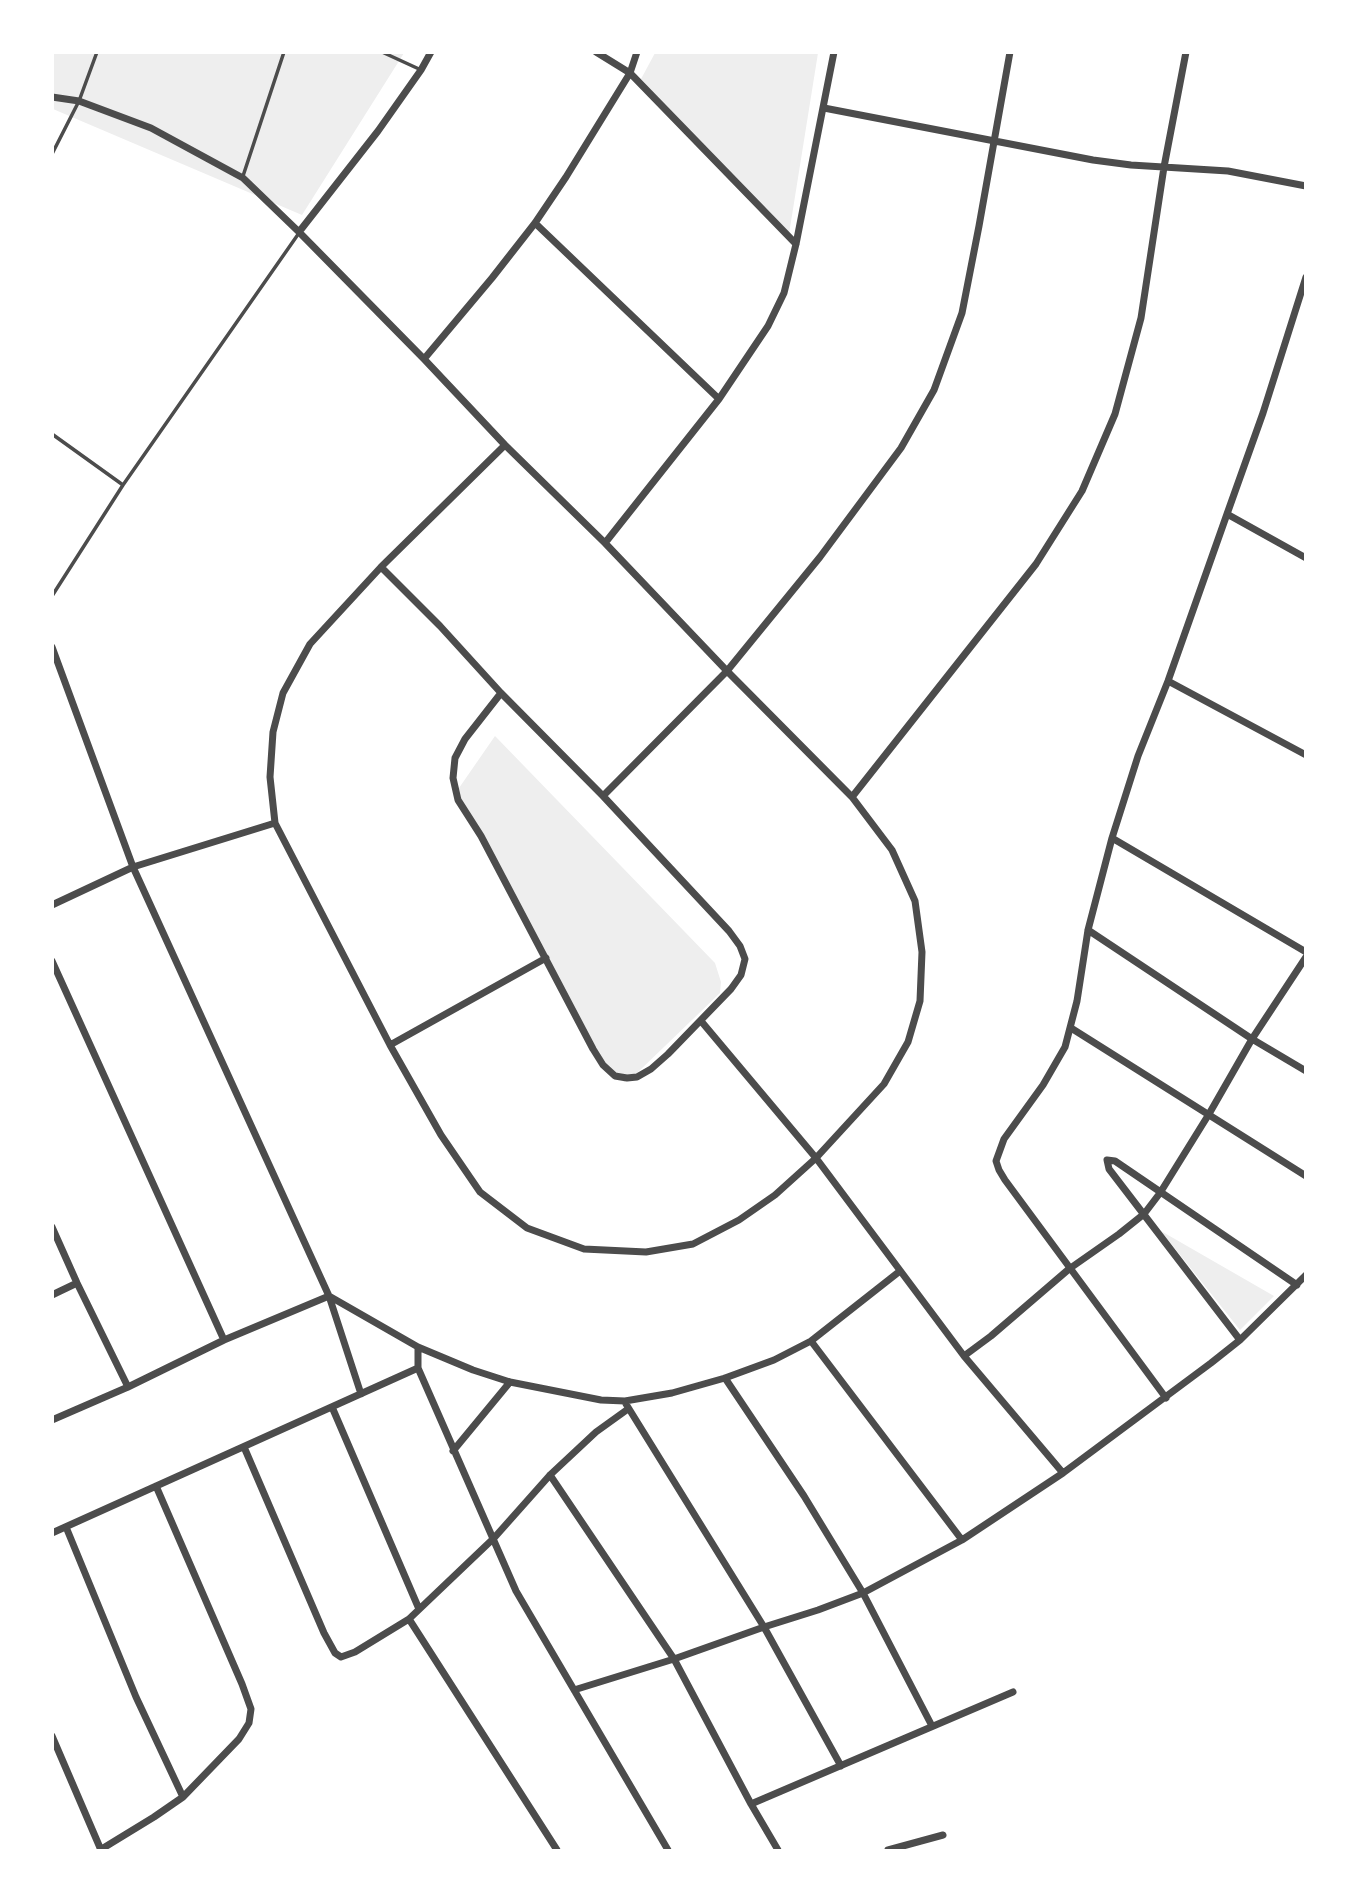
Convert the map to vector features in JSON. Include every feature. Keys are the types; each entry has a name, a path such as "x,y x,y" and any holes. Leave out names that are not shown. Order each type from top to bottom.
{"street":[{"path":"299,232 378,131 431,52"},
{"path":"596,52 629,72 796,244"},
{"path":"424,359 535,223 629,72 637,52"},
{"path":"605,543 719,399 766,332 783,293 796,244 834,52"},
{"path":"603,796 727,671 820,557 901,448 934,390 961,313 1010,52"},
{"path":"852,797 1036,564 1082,491 1115,414 1141,318 1164,167 1186,52"},
{"path":"52,97 79,101 151,128 243,178 852,797 892,850 915,901 922,952 920,1001 908,1042 884,1084 816,1158 775,1195 739,1220 693,1244 646,1252 584,1249 527,1228 480,1192 441,1135 390,1045 275,823 270,777 273,732 283,693 310,644 381,567 505,445"},
{"path":"824,108 1093,160 1228,171 1306,186"},
{"path":"535,223 719,399"},
{"path":"1166,1398 1069,1269 999,1170 996,1161 1004,1139 1043,1085 1065,1047 1077,1001 1088,930 1112,838 1138,756 1168,681 1263,413 1306,277"},
{"path":"1227,514 1306,558"},
{"path":"381,567 603,796 740,946 745,959 741,975 731,989 651,1069 637,1077 615,1076 603,1065 481,836 458,800 453,778 455,758 465,739 501,693"},
{"path":"52,647 133,867 329,1296 361,1394"},
{"path":"1168,681 1306,755"},
{"path":"52,905 133,867 275,823"},
{"path":"964,1356 1069,1269 1144,1214 1160,1193 1306,955 1112,838"},
{"path":"1088,930 1252,1040 1306,1071"},
{"path":"390,1045 546,958"},
{"path":"52,961 224,1340"},
{"path":"701,1021 816,1158 964,1356 1063,1473"},
{"path":"1071,1028 1306,1176"},
{"path":"1240,1340 1109,1169 1107,1160 1115,1161 1297,1285"},
{"path":"52,1227 128,1387"},
{"path":"244,1447 324,1633 335,1653 341,1657 355,1652 409,1619 494,1538 550,1475 627,1405 725,1378 774,1360 811,1341 900,1271"},
{"path":"575,1690 818,1610 863,1592 962,1540 1063,1473 1166,1398 1240,1340 1306,1275"},
{"path":"52,1295 77,1283"},
{"path":"52,1420 128,1387 224,1340 329,1296"},
{"path":"329,1296 418,1347 473,1370 510,1382 627,1405 764,1627 841,1766"},
{"path":"811,1341 962,1540"},
{"path":"418,1347 418,1368 516,1591 668,1850"},
{"path":"52,1533 418,1368"},
{"path":"725,1378 804,1496 863,1592 932,1726"},
{"path":"453,1451 510,1382"},
{"path":"332,1407 419,1609"},
{"path":"550,1475 674,1659 778,1850"},
{"path":"52,1736 100,1850 183,1797 239,1739 249,1723 251,1709 242,1684 156,1486"},
{"path":"66,1527 136,1697 183,1797"},
{"path":"409,1619 557,1850"},
{"path":"751,1804 1013,1692"},
{"path":"888,1850 943,1835"}],"lane":[{"path":"52,154 79,101 97,52"},
{"path":"243,178 284,52"},
{"path":"382,52 421,70"},
{"path":"52,596 123,485 299,232"},
{"path":"52,434 123,485"}],"shaded area":[{"path":"53,53 404,53 302,215 53,109"},
{"path":"655,53 818,53 789,234 641,79"},
{"path":"495,736 715,963 721,982 720,993 637,1073 624,1082 607,1069 477,836 461,802 459,788"},
{"path":"1161,1231 1274,1296 1240,1330"}]}
